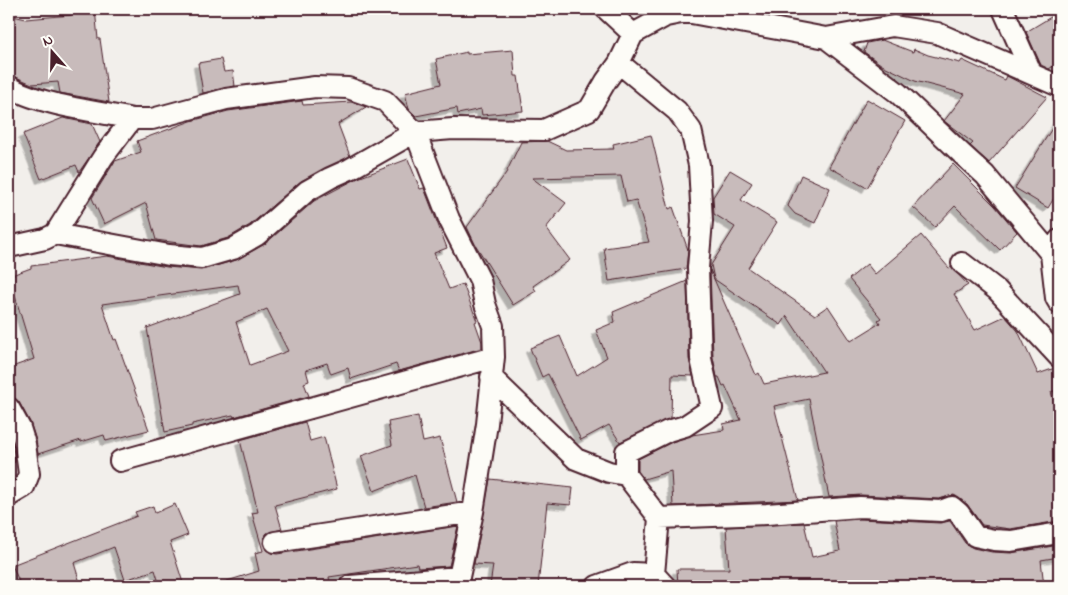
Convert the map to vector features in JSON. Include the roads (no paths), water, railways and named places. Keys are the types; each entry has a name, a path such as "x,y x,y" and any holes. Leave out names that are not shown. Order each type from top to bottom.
{"street":[{"path":"606,9 633,34"},
{"path":"1003,9 1032,74"},
{"path":"55,234 169,255 202,258 233,249 257,235 307,191 415,132 453,128 544,130 589,110 606,81 620,63 633,34 666,16 686,12 826,38 893,26 937,33 1059,86"},
{"path":"826,38 898,93 963,154 1055,247 1056,298 1059,303"},
{"path":"597,586 633,573 656,582 659,518 626,475 626,452 668,431 685,426 712,408 701,359 698,268 702,221 699,164 690,130 677,111 620,63"},
{"path":"9,86 42,100 132,119 152,119 226,99 315,87 348,88 385,102 415,132 449,219 480,280 485,304 493,326 494,357 486,424 459,582 350,586"},
{"path":"9,247 45,239 55,234 103,157 132,119"},
{"path":"962,263 998,290 1059,357"},
{"path":"120,461 494,357"},
{"path":"491,378 576,459 609,472 626,475"},
{"path":"9,408 20,428 25,444 29,474 24,487 9,496"},
{"path":"659,518 768,514 860,507 941,511 952,507 975,536 1011,541 1059,533"},
{"path":"275,542 472,512"}]}
